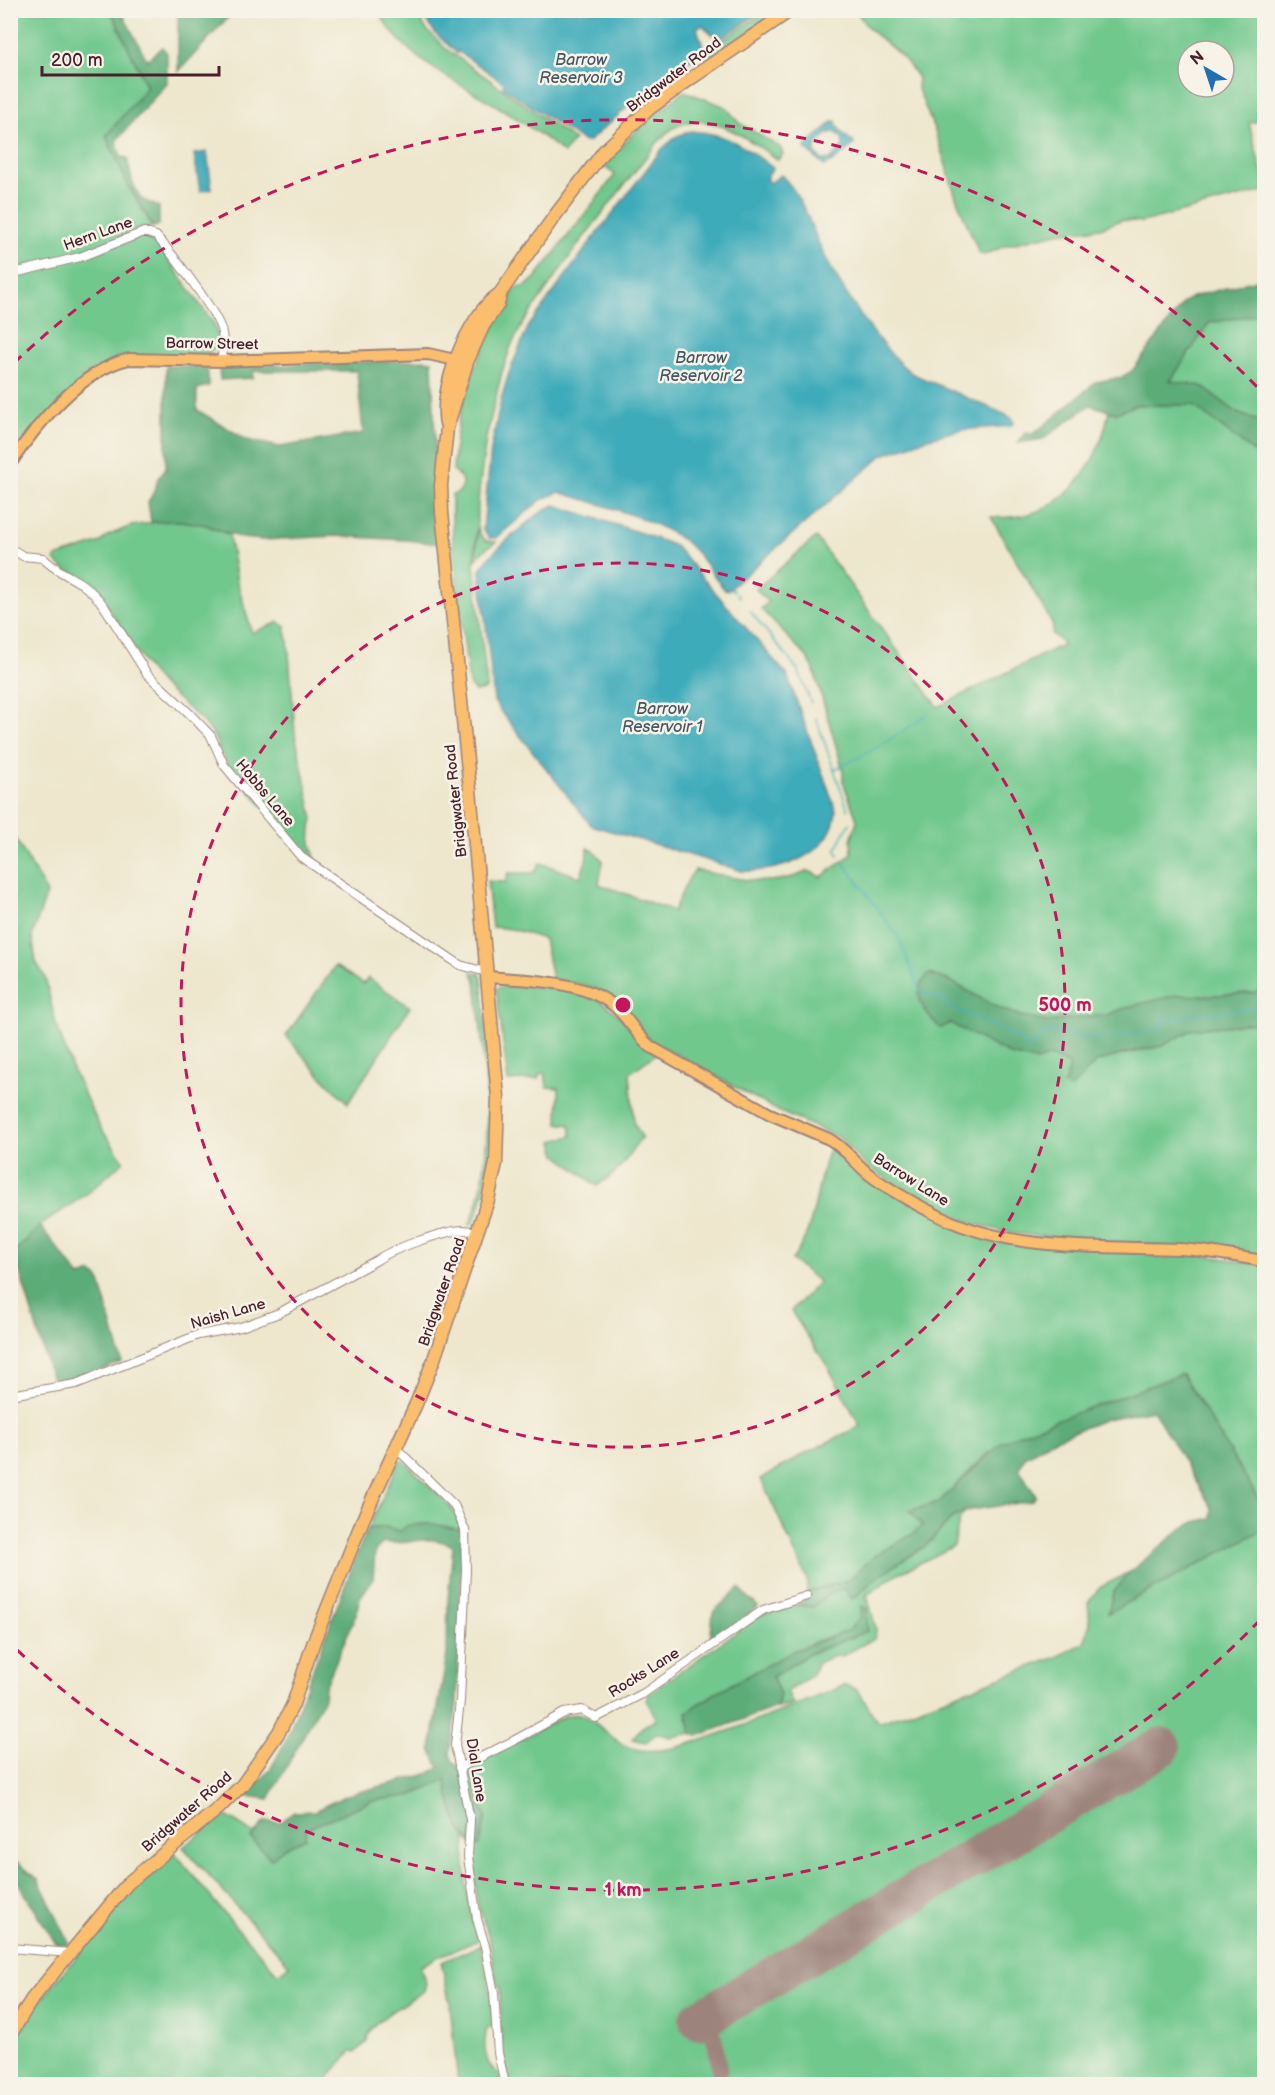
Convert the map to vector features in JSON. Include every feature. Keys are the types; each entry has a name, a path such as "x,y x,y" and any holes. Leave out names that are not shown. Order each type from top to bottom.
{"highway":[{"name":"Bridgwater Road","path":"449,422 443,416 449,381 455,360 472,328 604,151 649,109 791,10"},
{"name":"Bridgwater Road","path":"10,2035 32,1999 129,1883 220,1807 243,1784 279,1732 292,1704 314,1641 356,1537 433,1362 478,1233 493,1179 498,1132 498,1097 470,790 441,512 441,485 449,422 463,373 476,341 498,304 501,292"},
{"path":"463,373 455,360 465,357 476,341"},
{"path":"449,422 456,409 475,351 476,341"}],"main road":[{"name":"Barrow Street","path":"10,464 31,435 56,407 82,384 112,365 129,359 222,361 429,354 455,360"},
{"name":"Barrow Lane","path":"486,974 567,986 601,997 616,1007 638,1035 651,1047 777,1117 836,1143 871,1176 927,1210 959,1224 1000,1236 1039,1243 1125,1249 1181,1249 1264,1261"}],"street":[{"name":"Hern Lane","path":"10,274 80,257 144,232 156,236 207,303 216,319 222,331 222,361"},
{"name":"Hobbs Lane","path":"10,548 31,558 43,558 96,597 147,674 211,736 224,765 301,857 460,965 486,974"},
{"path":"10,558 19,554"},
{"name":"Naish Lane","path":"10,1395 76,1384 198,1335 241,1327 269,1317 377,1260 386,1252 461,1230 478,1233"},
{"name":"Dial Lane","path":"395,1448 454,1505 465,1530 466,1570 460,1701 455,1745 470,1820 468,1857 477,1919 494,1993 498,2053 506,2085"},
{"name":"Rocks Lane","path":"459,1768 564,1713 582,1710 596,1718 644,1693 763,1610 807,1596"},
{"path":"10,1948 70,1953"}],"green space":[{"path":"10,11 111,11 147,87 106,136 129,187 153,227 141,228 110,243 58,261 42,262 10,270"},
{"path":"111,11 121,11 147,60 162,47 167,53 167,83 116,141 121,157 127,158 132,181 141,199 159,207 159,225 153,227 129,187 106,136 147,87"},
{"path":"178,11 234,11 178,72"},
{"path":"378,11 414,11 427,30 445,48 574,140 564,153 516,118 448,78 416,56 402,43"},
{"path":"767,11 779,11 704,62 710,49"},
{"path":"857,11 1264,11 1264,120 1249,123 1264,181 1264,191 1142,222 1121,220 1100,228 1057,233 1007,245 984,255 979,253 957,200 935,131 917,87 918,78 903,57 870,30"},
{"path":"684,91 726,107 739,123 780,147 783,154 778,160 744,137 717,125 690,122 677,126 656,144 577,246 524,322 511,346 502,372 486,438 479,491 474,565 487,687 475,692 469,684 455,566 452,519 452,495 460,491 462,484 461,478 453,471 455,445 472,375 516,287 525,287 536,277 615,175 602,164 629,137"},
{"path":"142,236 152,238 156,242 214,324 218,336 217,346 205,356 105,365 20,445 11,444 11,276"},
{"path":"1264,278 1264,313 1209,323 1170,381 1201,386 1239,414 1262,422 1264,419 1264,460 1193,405 1136,405 1116,413 1090,405 1043,439 1018,443 1026,432 1033,433 1041,428 1096,382 1122,377 1132,371 1184,302 1192,297"},
{"path":"1264,313 1264,419 1262,422 1239,414 1201,386 1170,381 1209,323"},
{"path":"432,361 439,544 335,536 263,540 241,538 206,525 182,521 151,522 148,502 155,490 158,478 166,468 166,366 207,366 209,386 197,389 197,410 247,440 280,447 363,433 357,371 254,371 253,378 220,380 219,367"},
{"path":"1136,405 1193,405 1264,460 1264,992 1201,996 1177,995 1131,1006 1106,1015 1047,1022 1023,1017 996,1007 950,981 930,974 950,1023 1011,1055 1036,1061 1051,1056 1071,1065 1066,1077 1082,1075 1096,1062 1162,1046 1193,1029 1264,1022 1264,1257 1009,1233 972,1223 941,1211 864,1164 838,1137 780,1112 650,1040 602,992 581,984 552,979 544,939 512,929 492,927 487,881 506,882 508,873 534,873 540,863 580,877 588,848 603,861 599,884 673,911 695,870 752,881 780,880 809,871 821,877 852,854 851,840 857,820 843,781 843,770 813,667 807,657 761,609 768,602 756,589 816,537 938,707 1064,644 1052,634 1053,625 991,517 1015,517 1036,512 1055,502 1071,489 1084,473 1095,454 1109,411 1116,413"},
{"path":"163,521 206,525 229,535 237,581 252,633 279,622 285,626 295,734 313,819 311,843 318,865 300,852 226,762 211,731 163,686 145,665 100,595 76,575 62,568 55,560 56,557 101,542 107,536 131,526"},
{"path":"478,527 486,541 496,542 484,550 476,560"},
{"path":"10,829 47,893 32,936 36,962 45,977 55,1021 73,1071 100,1127 124,1161 88,1193 40,1226 11,1254"},
{"path":"335,966 364,984 368,978 410,1007 348,1103 286,1036"},
{"path":"472,972 479,973 482,977 493,1119 491,1157 484,1194 474,1223 469,1225 479,1198 487,1142 484,1060 476,980"},
{"path":"929,974 950,981 996,1007 1023,1017 1047,1022 1106,1015 1131,1006 1177,995 1201,996 1264,992 1264,1022 1193,1029 1162,1046 1096,1062 1071,1088 1064,1085 1070,1065 1051,1056 1036,1061 1011,1055 950,1023 941,1028 921,1003 919,993 921,984"},
{"path":"511,985 558,988 592,997 615,1012 656,1054 630,1073 634,1123 642,1137 614,1174 597,1186 557,1155 553,1141 572,1136 570,1125 558,1123 559,1088 547,1087 545,1073 539,1074 538,1079 508,1081 496,988"},
{"path":"831,1144 860,1171 990,1237 1178,1251 1264,1265 1264,1369 1259,1375 1264,1376 1264,1508 1182,1374 987,1454 939,1502 911,1511 922,1526 915,1533 877,1554 848,1580 807,1592 807,1579 761,1479 860,1426 828,1367 791,1311 819,1282 792,1260 807,1233"},
{"path":"40,1226 80,1277 91,1273 99,1278 122,1362 76,1380 53,1383 14,1253"},
{"path":"1182,1374 1264,1508 1264,1529 1108,1613 1113,1593 1130,1572 1180,1530 1195,1522 1211,1518 1212,1508 1153,1410 1106,1419 1053,1440 1024,1458 1019,1469 1036,1496 1032,1501 970,1510 953,1517 927,1545 883,1573 852,1599 844,1588 826,1596 813,1607 797,1605 806,1599 807,1592 848,1580 877,1554 915,1533 922,1525 910,1511 939,1502 1001,1443 1021,1433"},
{"path":"404,1461 454,1511 461,1530 422,1524 400,1531 385,1527 368,1529 399,1462"},
{"path":"964,1513 959,1520 954,1546 894,1576 867,1595 876,1629 875,1638 842,1656 835,1655 818,1663 811,1676 787,1691 793,1704 777,1707 780,1694 772,1677 809,1654 867,1631 862,1606 860,1618 848,1631 817,1641 719,1691 687,1712 691,1733 672,1737 657,1733 646,1742 632,1739 642,1727 657,1719 646,1700 647,1695 762,1614 797,1605 813,1607 826,1596 844,1588 852,1599 883,1573 927,1545 953,1517"},
{"path":"434,1524 461,1530 463,1534 457,1703 450,1754 454,1764 470,1772 486,1816 480,1844 474,1847 459,1828 446,1780 413,1795 371,1801 306,1829 305,1838 284,1848 271,1859 251,1838 264,1822 281,1822 294,1812 314,1811 347,1795 425,1775 439,1768 431,1749 447,1654 448,1599 453,1546 434,1540 383,1542 375,1551 373,1579 359,1599 357,1612 325,1687 324,1698 269,1799 246,1796 270,1770 285,1742 368,1529 385,1527 400,1531 408,1525"},
{"path":"1264,1529 1264,2084 724,2084 714,2025 722,2012 1162,1752 1164,1747 1158,1743 701,2013 698,2019 713,2050 716,2084 511,2084 501,2050 500,1988 496,1981 489,1938 477,1901 475,1883 474,1847 480,1843 486,1816 468,1768 564,1716 586,1717 617,1741 632,1748 665,1749 734,1729 845,1685 858,1690 878,1723 1059,1656 1084,1643 1090,1624 1088,1603 1099,1588 1130,1572 1113,1593 1109,1612"},
{"path":"739,1588 758,1607 710,1643 713,1612"},
{"path":"862,1606 867,1609 867,1631 809,1654 772,1677 780,1694 777,1707 698,1736 691,1733 687,1712 719,1691 795,1650 848,1631 860,1618"},
{"path":"446,1779 455,1817 466,1837 467,1889 479,1940 437,1957 420,1967 426,1983 424,1991 381,2019 369,2034 367,2041 356,2052 351,2051 323,2084 11,2084 10,2049 34,2009 138,1885 175,1853 278,1974 289,1965 183,1847 225,1815 254,1834 251,1838 271,1859 284,1848 305,1838 306,1829 371,1801 413,1795"},
{"path":"11,1857 38,1879 69,1942 67,1945 56,1944 11,1871"},
{"path":"481,1945 492,2000 493,2026 487,2028 485,2051 489,2064 502,2084 458,2084 450,2004 442,1962"}],"water":[{"name":"Barrow Reservoir 3","path":"419,11 762,11 719,40 702,25 697,28 704,50 641,95 589,141 584,142 503,87 504,83 459,52 457,53 436,34"},
{"path":"836,121 836,124 854,144 834,161 824,166 805,148","holes":["835,132 842,138 843,146 831,159 822,160 815,153 815,146 828,133"]},
{"name":"Barrow Reservoir 2","path":"691,131 725,138 754,154 773,168 766,179 770,183 781,175 800,200 828,263 861,316 901,364 913,374 1009,416 1014,422 1011,426 960,430 929,438 883,455 728,590 725,590 693,549 668,530 621,511 559,492 541,500 496,538 489,538 483,529 491,449 501,399 528,327 662,149 677,136"},
{"path":"207,152 212,189 200,191 194,154"},
{"name":"Barrow Reservoir 1","path":"555,505 675,546 787,675 836,810 833,825 826,838 815,849 788,864 757,871 742,871 591,825 499,709 494,701 480,571 491,555 514,534"}],"waterway":[{"path":"731,587 734,591"},
{"path":"750,611 798,670 811,703"},
{"path":"835,769 882,745 926,715"},
{"path":"816,718 848,810"},
{"path":"839,856 836,849 850,823"},
{"path":"844,863 899,938 920,991 929,996 939,997 962,1012 1021,1039 1027,1048 1044,1034 1057,1031 1092,1039 1158,1030 1162,1027 1164,1017 1173,1019 1207,1012 1217,1013 1264,1006"}],"taxiway":[{"path":"713,2012 708,2026 715,2041 720,2084"}],"runway":[{"path":"699,2020 1161,1747"}]}
